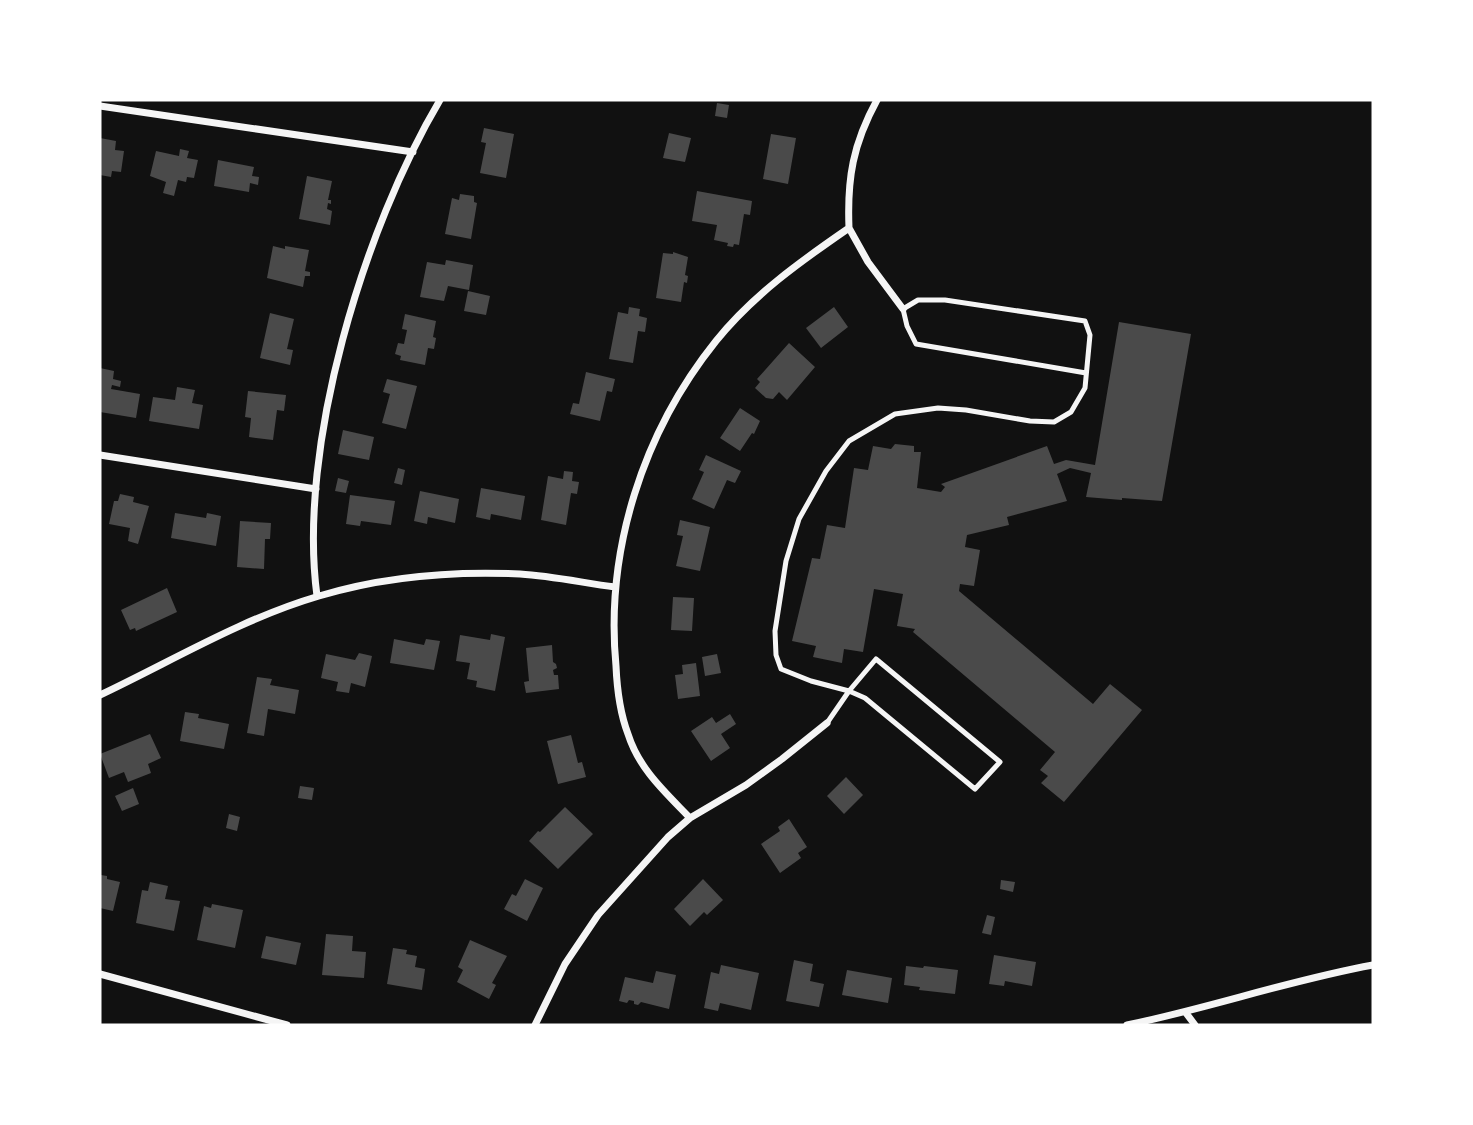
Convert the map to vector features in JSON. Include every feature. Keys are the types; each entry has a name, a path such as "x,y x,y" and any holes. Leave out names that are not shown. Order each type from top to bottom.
{"street":[{"path":"317,596 313,567 316,489 334,377 373,244 413,152 440,100"},
{"path":"877,100 863,126 851,163 849,228 868,262 903,309"},
{"path":"100,106 413,152"},
{"path":"690,818 648,774 628,735 618,691 613,634 615,587 622,540 635,490 652,446 688,380 716,340 782,275 849,228"},
{"path":"100,455 316,489"},
{"path":"100,695 240,626 317,596 357,587 419,578 475,574 522,575 615,587"},
{"path":"535,1025 565,964 598,915 667,837 690,818 746,785 827,723"},
{"path":"1127,1025 1186,1013 1325,974 1373,965"},
{"path":"100,974 287,1025"},
{"path":"1186,1013 1195,1025"}],"lane":[{"path":"827,723 849,691 876,659 1000,762 975,789 866,698 849,691 811,681 781,669 776,655 775,631 786,561 799,519 849,440 895,414 938,408 1055,422 1071,412 1085,388 1087,373 1090,335 1085,321 945,300 918,300 903,309 907,326 916,344 1087,373"}],"building":[{"path":"717,103 729,105 727,118 715,116"},
{"path":"484,128 514,134 506,178 480,173 486,143 481,142"},
{"path":"669,133 691,138 685,162 663,158"},
{"path":"771,134 796,138 788,184 763,179"},
{"path":"100,138 116,141 115,150 124,151 121,172 112,171 111,177 100,175"},
{"path":"180,149 189,151 187,158 198,160 194,178 187,177 186,182 178,180 174,196 163,193 166,182 150,176 156,151 179,156"},
{"path":"218,160 254,167 252,176 259,177 258,185 250,183 249,192 214,186"},
{"path":"307,176 332,181 328,200 331,200 331,204 328,203 327,209 332,211 330,225 299,219"},
{"path":"697,191 752,201 750,215 744,214 739,245 727,246 728,243 714,240 717,225 692,221"},
{"path":"460,194 474,196 474,202 477,203 471,239 445,234 452,198 459,200"},
{"path":"273,246 309,250 305,271 310,272 310,276 305,276 303,287 267,278"},
{"path":"673,252 688,257 685,275 688,276 687,283 684,282 681,302 656,298 663,253"},
{"path":"446,260 473,265 469,290 448,286 444,301 420,297 427,262 445,265"},
{"path":"468,291 490,296 486,315 464,311"},
{"path":"629,307 640,309 639,316 647,318 645,332 638,331 633,363 609,359 618,312 628,314"},
{"path":"834,307 848,327 821,348 806,328"},
{"path":"270,313 294,319 287,349 293,350 290,365 260,358"},
{"path":"405,314 436,321 434,349 428,348 425,365 400,360 401,356 395,354 398,343 404,344 407,330 402,329"},
{"path":"1119,322 1191,334 1162,501 1086,497 1091,473 1070,468 1057,474 1067,501 1007,517 1009,525 967,535 965,547 980,550 974,586 960,584 959,591 1093,704 1110,684 1142,710 1064,802 1041,783 1048,776 1040,770 1055,752 913,632 915,629 897,626 903,594 874,589 863,652 844,649 842,663 813,657 816,646 792,641 812,558 820,559 827,525 845,528 854,468 868,470 873,446 891,449 895,444 914,446 914,452 921,452 917,488 941,492 945,487 941,484 1047,446 1054,464 1066,460 1095,465"},
{"path":"789,343 815,367 787,400 779,392 773,399 766,398 755,388 760,382 757,379"},
{"path":"100,368 114,371 113,379 121,381 120,387 112,385 111,389 140,394 136,418 100,412"},
{"path":"586,372 615,379 612,392 607,391 600,421 570,414 573,403 579,404"},
{"path":"387,379 417,386 406,429 382,423 390,394 383,392"},
{"path":"177,387 195,390 192,403 203,405 199,429 149,421 153,397 175,400"},
{"path":"248,391 286,395 284,411 277,410 273,440 249,437 251,418 245,417"},
{"path":"740,408 760,421 754,434 752,433 740,451 720,438"},
{"path":"343,430 374,437 369,460 338,454"},
{"path":"706,455 741,471 735,483 727,480 714,509 692,499 704,472 699,470"},
{"path":"398,468 405,470 402,485 394,483"},
{"path":"564,471 573,472 572,481 579,482 577,494 571,493 566,525 541,520 548,476 563,479"},
{"path":"338,478 349,481 346,493 335,491"},
{"path":"481,488 525,496 521,520 491,514 490,520 476,517"},
{"path":"420,491 459,499 455,523 428,517 427,524 414,521"},
{"path":"120,494 134,497 133,502 149,506 138,544 128,541 130,528 109,524 114,501 118,501"},
{"path":"350,495 395,501 391,525 361,521 360,526 346,524"},
{"path":"175,513 206,518 207,513 221,516 216,546 171,538"},
{"path":"680,520 710,527 700,571 676,566 683,536 677,535"},
{"path":"240,521 271,523 270,539 265,539 264,569 237,567"},
{"path":"167,588 177,612 136,631 135,628 130,630 121,610"},
{"path":"673,597 694,598 692,631 671,630"},
{"path":"491,634 505,637 495,691 476,687 477,681 467,679 470,663 456,661 460,635 490,640"},
{"path":"394,639 424,645 426,639 440,641 434,670 390,663"},
{"path":"552,645 553,662 557,668 553,670 554,675 558,675 559,689 526,693 524,682 529,681 526,648"},
{"path":"359,653 372,656 365,687 351,683 349,693 336,691 338,682 321,678 326,654 355,660"},
{"path":"717,654 721,673 705,676 702,657"},
{"path":"696,663 700,696 678,699 675,675 683,674 682,665"},
{"path":"257,677 272,679 270,685 299,690 295,714 268,709 264,736 247,733"},
{"path":"185,712 199,714 198,718 229,724 224,749 180,741"},
{"path":"730,714 736,724 721,734 730,748 711,761 691,731 712,717 716,723"},
{"path":"150,734 161,758 148,764 151,773 128,782 124,772 109,778 100,754"},
{"path":"571,735 578,763 582,762 586,777 558,784 547,741"},
{"path":"846,777 863,795 844,814 827,796"},
{"path":"300,786 314,788 312,800 298,798"},
{"path":"133,788 139,804 122,811 115,796"},
{"path":"565,807 593,834 558,869 529,841"},
{"path":"229,814 240,817 237,831 226,828"},
{"path":"789,819 807,847 798,853 801,858 780,873 761,844 780,831 778,827"},
{"path":"101,875 120,882 113,911 100,908"},
{"path":"525,879 543,888 527,921 504,909 512,894 516,896"},
{"path":"703,879 723,900 707,915 704,912 690,926 674,909"},
{"path":"1001,880 1015,882 1013,892 1000,889"},
{"path":"150,882 168,886 165,899 180,901 174,931 136,923 142,890 148,891"},
{"path":"212,904 243,910 235,948 197,940 204,906 211,908"},
{"path":"987,915 995,917 991,935 982,933"},
{"path":"326,934 353,936 352,951 366,952 364,978 322,975"},
{"path":"266,936 301,943 296,965 261,958"},
{"path":"470,940 507,956 492,983 496,985 489,999 457,982 463,970 458,967"},
{"path":"393,948 407,950 406,954 417,956 415,967 425,969 422,990 387,984"},
{"path":"994,955 1036,962 1032,986 1005,981 1004,986 989,984"},
{"path":"794,960 813,964 810,981 824,984 819,1007 786,1001"},
{"path":"721,965 759,973 751,1010 720,1003 718,1011 704,1008 711,972 719,974"},
{"path":"906,966 958,970 955,994 919,990 920,987 904,985"},
{"path":"847,970 892,978 888,1003 842,995"},
{"path":"656,971 676,975 669,1009 641,1002 638,1005 629,1000 627,1003 619,1001 625,977 653,983"}]}
